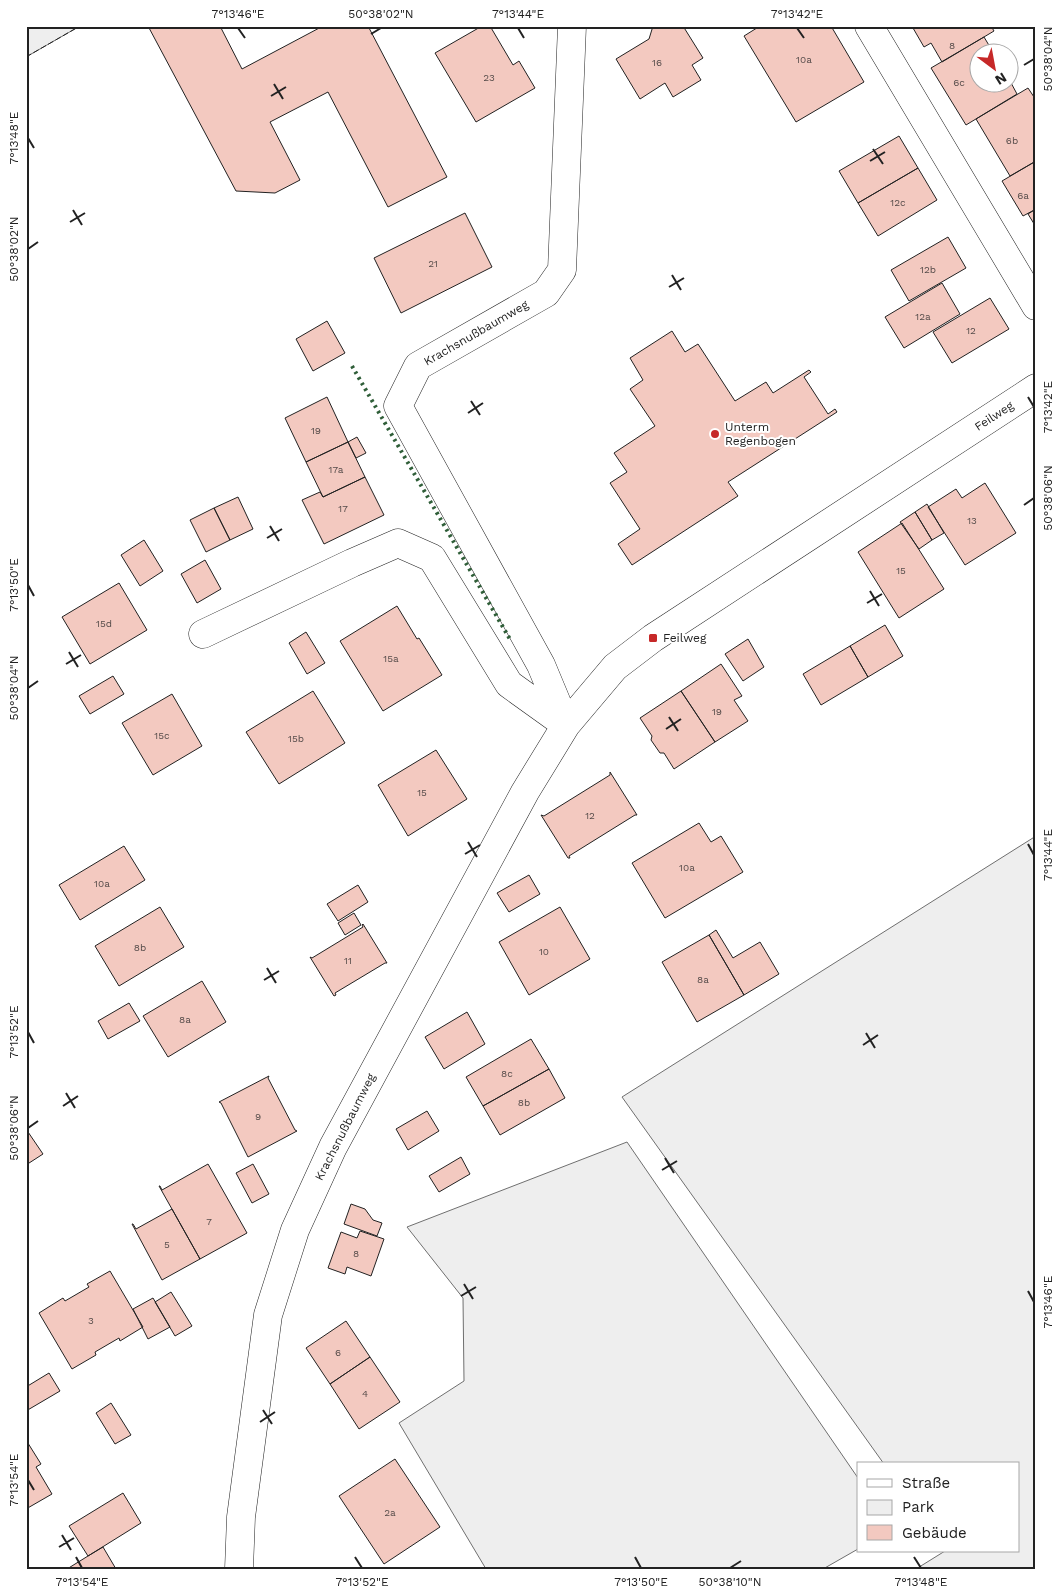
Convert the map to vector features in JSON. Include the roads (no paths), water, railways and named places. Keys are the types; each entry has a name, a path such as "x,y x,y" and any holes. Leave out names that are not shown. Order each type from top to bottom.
{"street":[{"name":"Krachsnußbaumweg","path":"239,1569 240,1517 268,1315 295,1230 362,1093 525,792 566,724 542,665 398,406 418,366 546,293 562,270 572,26"},
{"path":"869,26 1036,306"},
{"name":"Feilweg","path":"566,724 615,667 653,638 1036,388"},
{"path":"203,634 398,543 432,558 508,684 566,724"}],"place":[{"name":"Unterm Regenbogen","path":"715,434"},
{"name":"Feilweg","path":"653,638"}]}
